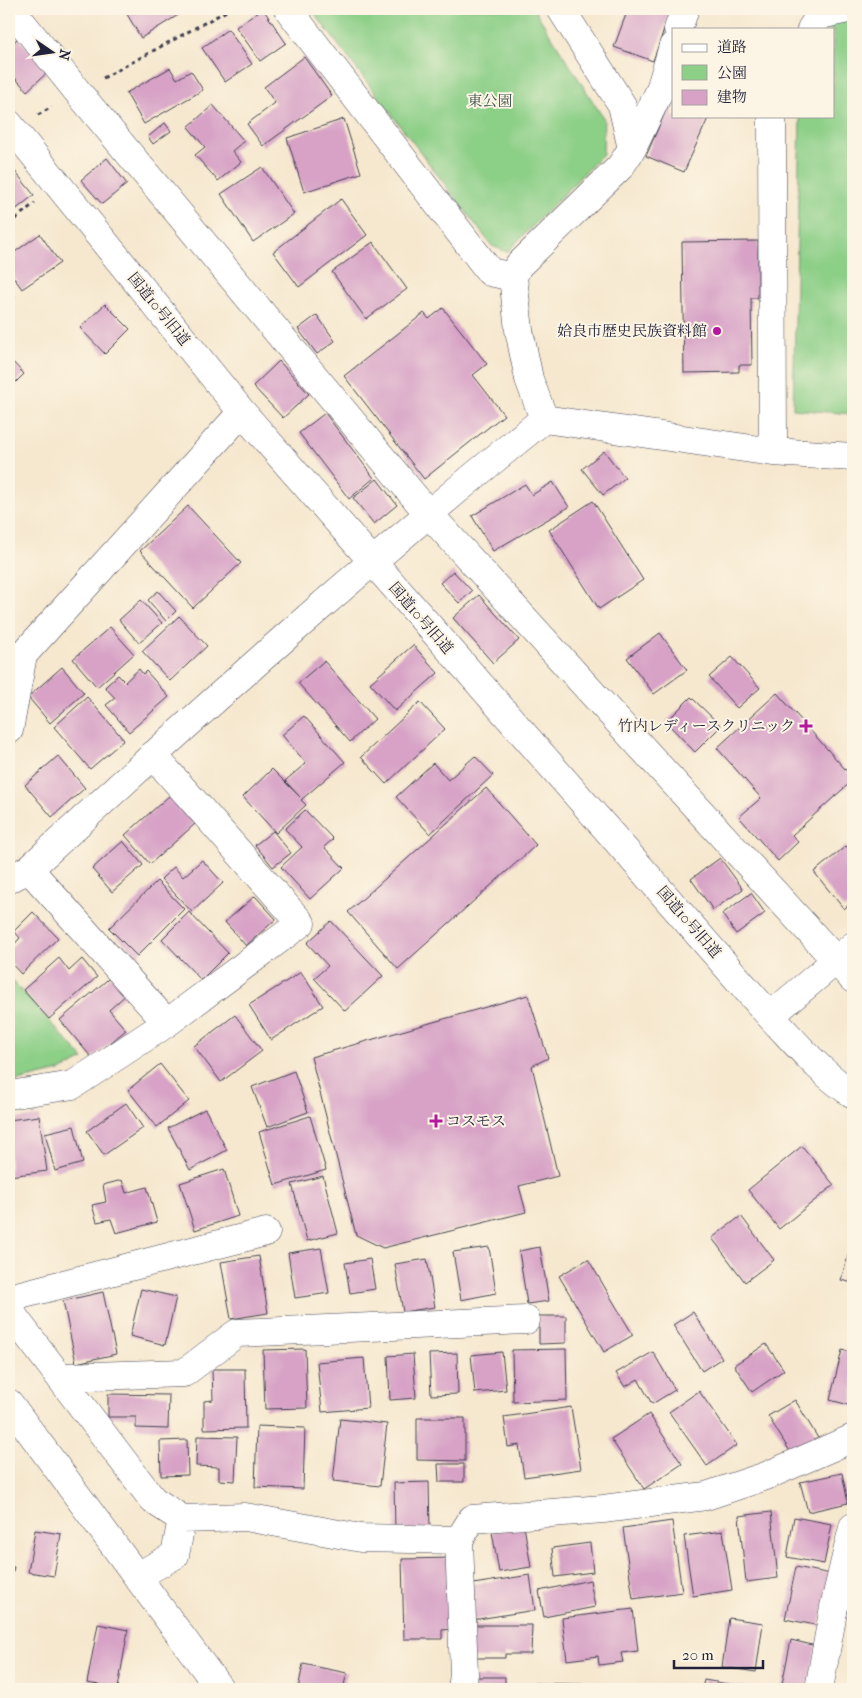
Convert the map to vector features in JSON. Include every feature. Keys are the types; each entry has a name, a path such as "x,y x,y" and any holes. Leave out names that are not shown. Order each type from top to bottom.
{"street":[{"path":"12,9 77,91 428,512 847,962 770,1016"},
{"path":"288,9 490,272 513,277"},
{"path":"561,9 622,105 632,150"},
{"path":"678,28 684,9"},
{"path":"812,28 820,15 848,9"},
{"path":"544,420 529,379 519,330 513,277 518,266 620,166 632,150 660,90 672,49"},
{"path":"772,118 773,452"},
{"name":"国道10号旧道","path":"11,127 242,412 371,561 770,1016 806,1055 840,1086 853,1094"},
{"path":"9,730 23,656 242,412"},
{"path":"168,1023 19,874 428,512 544,420 773,452 853,457"},
{"path":"9,1095 73,1086 168,1023 301,923 153,755"},
{"path":"266,1232 9,1298 14,1317 153,1500 182,1519 246,1517 361,1538 459,1540"},
{"path":"61,1377 184,1373 237,1333 526,1320"},
{"path":"9,1403 220,1689"},
{"path":"462,1689 464,1674 459,1540 472,1519 603,1509 706,1496 766,1476 853,1438"},
{"path":"138,1576 175,1555 182,1519"},
{"path":"819,1689 834,1607 853,1527"}],"path":[{"path":"11,127 230,9"}],"green space":[{"name":"東公園","path":"311,9 534,9 604,119 603,154 507,252 492,246"},
{"path":"853,15 853,414 793,409 800,118 834,118 834,28 826,28"},
{"path":"9,977 84,1059 60,1071 9,1083"}],"building":[{"path":"124,9 188,9 141,38"},
{"path":"263,9 286,43 260,61 236,27"},
{"path":"628,9 659,9 670,12 653,61 614,47"},
{"path":"228,29 252,64 225,82 202,48"},
{"path":"18,38 49,71 27,91 9,71 9,47"},
{"path":"304,57 332,96 263,146 247,124 275,103 264,87"},
{"path":"170,68 177,79 191,71 203,90 144,124 126,93"},
{"path":"672,96 672,118 708,118 684,172 646,156"},
{"path":"213,105 244,141 232,151 241,162 218,181 195,155 205,147 188,127"},
{"path":"344,119 361,173 304,192 287,138"},
{"path":"165,123 171,131 153,144 148,137"},
{"path":"107,158 127,184 102,204 81,180"},
{"path":"9,164 34,195 14,211 9,205"},
{"path":"262,167 294,214 253,242 221,194"},
{"path":"341,199 367,235 299,287 273,252"},
{"path":"40,234 60,263 22,289 9,271 9,256"},
{"name":"姶良市歴史民族資料館","path":"758,241 758,298 751,298 752,365 739,365 739,372 684,373 682,242"},
{"path":"373,242 407,289 366,319 332,272"},
{"path":"9,288 15,296 9,300"},
{"path":"105,304 130,329 105,354 80,328"},
{"path":"443,308 487,364 473,375 504,415 424,479 344,376 424,313 429,319"},
{"path":"317,315 335,341 317,354 298,329"},
{"path":"9,358 24,374 9,389"},
{"path":"279,361 309,394 283,418 253,386"},
{"path":"325,413 374,478 349,499 299,433"},
{"path":"604,451 625,478 603,495 582,469"},
{"path":"377,479 397,505 374,524 353,498"},
{"path":"553,482 569,507 493,551 472,516 525,484 532,495"},
{"path":"593,501 643,580 599,609 549,530"},
{"path":"188,506 241,563 193,608 140,551"},
{"path":"453,571 472,591 459,603 440,583"},
{"path":"158,591 176,611 166,621 148,600"},
{"path":"479,595 519,640 493,663 453,618"},
{"path":"141,600 162,623 139,643 119,620"},
{"path":"179,616 207,646 170,681 142,651"},
{"path":"110,627 134,654 97,687 73,659"},
{"path":"660,633 687,670 654,694 627,658"},
{"path":"413,645 438,673 395,711 370,683"},
{"path":"732,657 760,688 737,708 709,677"},
{"path":"324,661 375,719 350,742 298,683"},
{"path":"62,667 84,693 50,723 28,697"},
{"path":"139,669 143,674 146,671 169,697 129,732 106,705 115,698 105,687 118,675 125,682"},
{"path":"777,693 853,778 792,835 798,842 778,861 739,817 761,798 717,748"},
{"path":"87,697 124,740 90,769 54,727"},
{"path":"691,697 721,726 695,752 666,722"},
{"path":"420,702 445,729 386,784 361,757"},
{"path":"304,716 345,762 301,800 306,805 276,833 243,797 272,769 300,797 285,781 306,763 282,735"},
{"path":"58,756 85,788 52,817 25,785"},
{"path":"475,756 493,775 430,834 396,797 433,763 448,780"},
{"path":"486,788 536,845 398,969 348,912"},
{"path":"170,795 195,824 150,864 125,835"},
{"path":"305,810 333,839 324,847 344,868 310,899 281,867 302,847 285,829"},
{"path":"273,831 291,853 273,867 255,845"},
{"path":"123,841 143,865 112,892 92,869"},
{"path":"846,846 853,854 853,901 844,909 814,872"},
{"path":"720,858 743,889 713,910 691,879"},
{"path":"202,860 223,883 192,912 161,879 174,867 183,877"},
{"path":"157,881 184,909 137,956 109,928"},
{"path":"751,893 765,913 736,934 722,914"},
{"path":"255,896 276,919 246,946 225,922"},
{"path":"33,912 58,938 21,974 9,961 9,950 20,938 14,931"},
{"path":"189,912 228,953 201,980 162,939"},
{"path":"331,921 383,976 345,1011 314,978 328,966 307,943"},
{"path":"59,958 69,971 82,959 97,977 49,1019 23,990"},
{"path":"301,972 323,1006 271,1040 249,1005"},
{"path":"113,975 128,993 109,1010 126,1030 92,1058 60,1020"},
{"name":"コスモス","path":"528,995 548,1058 532,1066 558,1176 519,1186 526,1212 383,1248 356,1235 311,1057"},
{"path":"235,1015 262,1051 221,1082 194,1046"},
{"path":"160,1064 189,1101 157,1127 128,1090"},
{"path":"294,1071 308,1112 267,1127 252,1087"},
{"path":"126,1103 143,1128 104,1155 87,1131"},
{"path":"205,1109 227,1150 190,1170 168,1128"},
{"path":"39,1116 47,1171 10,1176 9,1120"},
{"path":"310,1116 326,1170 275,1185 259,1132"},
{"path":"74,1126 83,1163 55,1171 45,1133"},
{"path":"802,1146 834,1185 779,1229 748,1190"},
{"path":"224,1169 238,1216 195,1230 180,1183"},
{"path":"323,1176 338,1233 307,1241 292,1184"},
{"path":"122,1180 126,1193 147,1187 157,1222 116,1233 111,1219 97,1222 92,1205 106,1202 103,1185"},
{"path":"741,1216 774,1260 745,1282 712,1238"},
{"path":"853,1238 853,1283 841,1280"},
{"path":"489,1247 496,1293 461,1300 453,1252"},
{"path":"540,1247 549,1301 527,1304 519,1251"},
{"path":"321,1248 329,1293 295,1298 288,1253"},
{"path":"259,1256 268,1313 231,1319 221,1262"},
{"path":"370,1259 375,1289 350,1293 345,1263"},
{"path":"427,1259 435,1307 403,1312 395,1264"},
{"path":"588,1259 633,1335 604,1352 559,1276"},
{"path":"141,1289 176,1297 165,1345 130,1336"},
{"path":"103,1292 116,1354 76,1363 63,1301"},
{"path":"693,1312 722,1358 702,1371 673,1325"},
{"path":"539,1316 566,1316 566,1343 539,1344"},
{"path":"766,1344 784,1370 752,1392 734,1365"},
{"path":"305,1349 307,1408 265,1409 263,1350"},
{"path":"566,1349 567,1400 513,1402 512,1350"},
{"path":"842,1350 853,1353 853,1406 830,1400"},
{"path":"502,1352 506,1390 475,1393 471,1355"},
{"path":"653,1352 675,1390 652,1404 638,1379 625,1387 616,1373"},
{"path":"457,1353 458,1394 431,1395 429,1354"},
{"path":"413,1354 416,1398 390,1400 388,1356"},
{"path":"364,1358 368,1408 322,1412 317,1362"},
{"path":"212,1369 245,1369 246,1428 204,1429 204,1401 213,1400"},
{"path":"699,1391 737,1445 707,1466 669,1412"},
{"path":"108,1394 169,1395 168,1429 136,1428 136,1417 108,1417"},
{"path":"795,1400 821,1443 794,1458 768,1416"},
{"path":"571,1407 581,1469 524,1477 519,1445 508,1447 504,1417"},
{"path":"649,1414 682,1464 644,1489 611,1439"},
{"path":"417,1418 465,1418 465,1461 417,1460"},
{"path":"340,1419 387,1424 380,1486 333,1481"},
{"path":"257,1426 305,1428 303,1489 255,1487"},
{"path":"197,1436 237,1437 235,1481 219,1480 219,1467 196,1466"},
{"path":"187,1440 188,1475 161,1476 160,1441"},
{"path":"438,1464 464,1464 464,1482 439,1482"},
{"path":"842,1473 848,1503 808,1512 800,1482"},
{"path":"429,1482 430,1529 395,1530 394,1483"},
{"path":"771,1512 778,1578 746,1582 739,1516"},
{"path":"794,1517 832,1524 824,1564 787,1557"},
{"path":"672,1521 682,1592 633,1599 623,1528"},
{"path":"524,1526 531,1567 499,1572 492,1532"},
{"path":"35,1530 61,1534 54,1576 28,1572"},
{"path":"723,1531 732,1590 693,1596 684,1536"},
{"path":"590,1543 593,1572 555,1577 552,1548"},
{"path":"452,1558 453,1629 442,1630 442,1639 404,1639 402,1559"},
{"path":"9,1566 14,1567 9,1585"},
{"path":"796,1567 831,1574 820,1626 785,1619"},
{"path":"530,1575 535,1610 472,1620 467,1585"},
{"path":"590,1580 595,1607 544,1617 539,1591"},
{"path":"633,1609 638,1651 621,1653 623,1662 599,1665 598,1656 567,1660 562,1618"},
{"path":"729,1618 763,1623 756,1672 722,1667"},
{"path":"98,1624 128,1630 118,1688 87,1683"},
{"path":"471,1625 532,1625 531,1654 505,1654 505,1658 471,1658"},
{"path":"791,1640 816,1646 808,1689 781,1689"},
{"path":"303,1664 347,1673 343,1689 298,1689"},
{"path":"474,1677 505,1677 505,1689 474,1689"},
{"path":"704,1680 752,1688 752,1689 702,1689"},
{"path":"533,1683 617,1685 617,1689 533,1689"}],"place":[{"name":"姶良市歴史民族資料館","path":"717,331"},
{"name":"竹内レディースクリニック","path":"806,726"},
{"name":"コスモス","path":"436,1121"}]}
